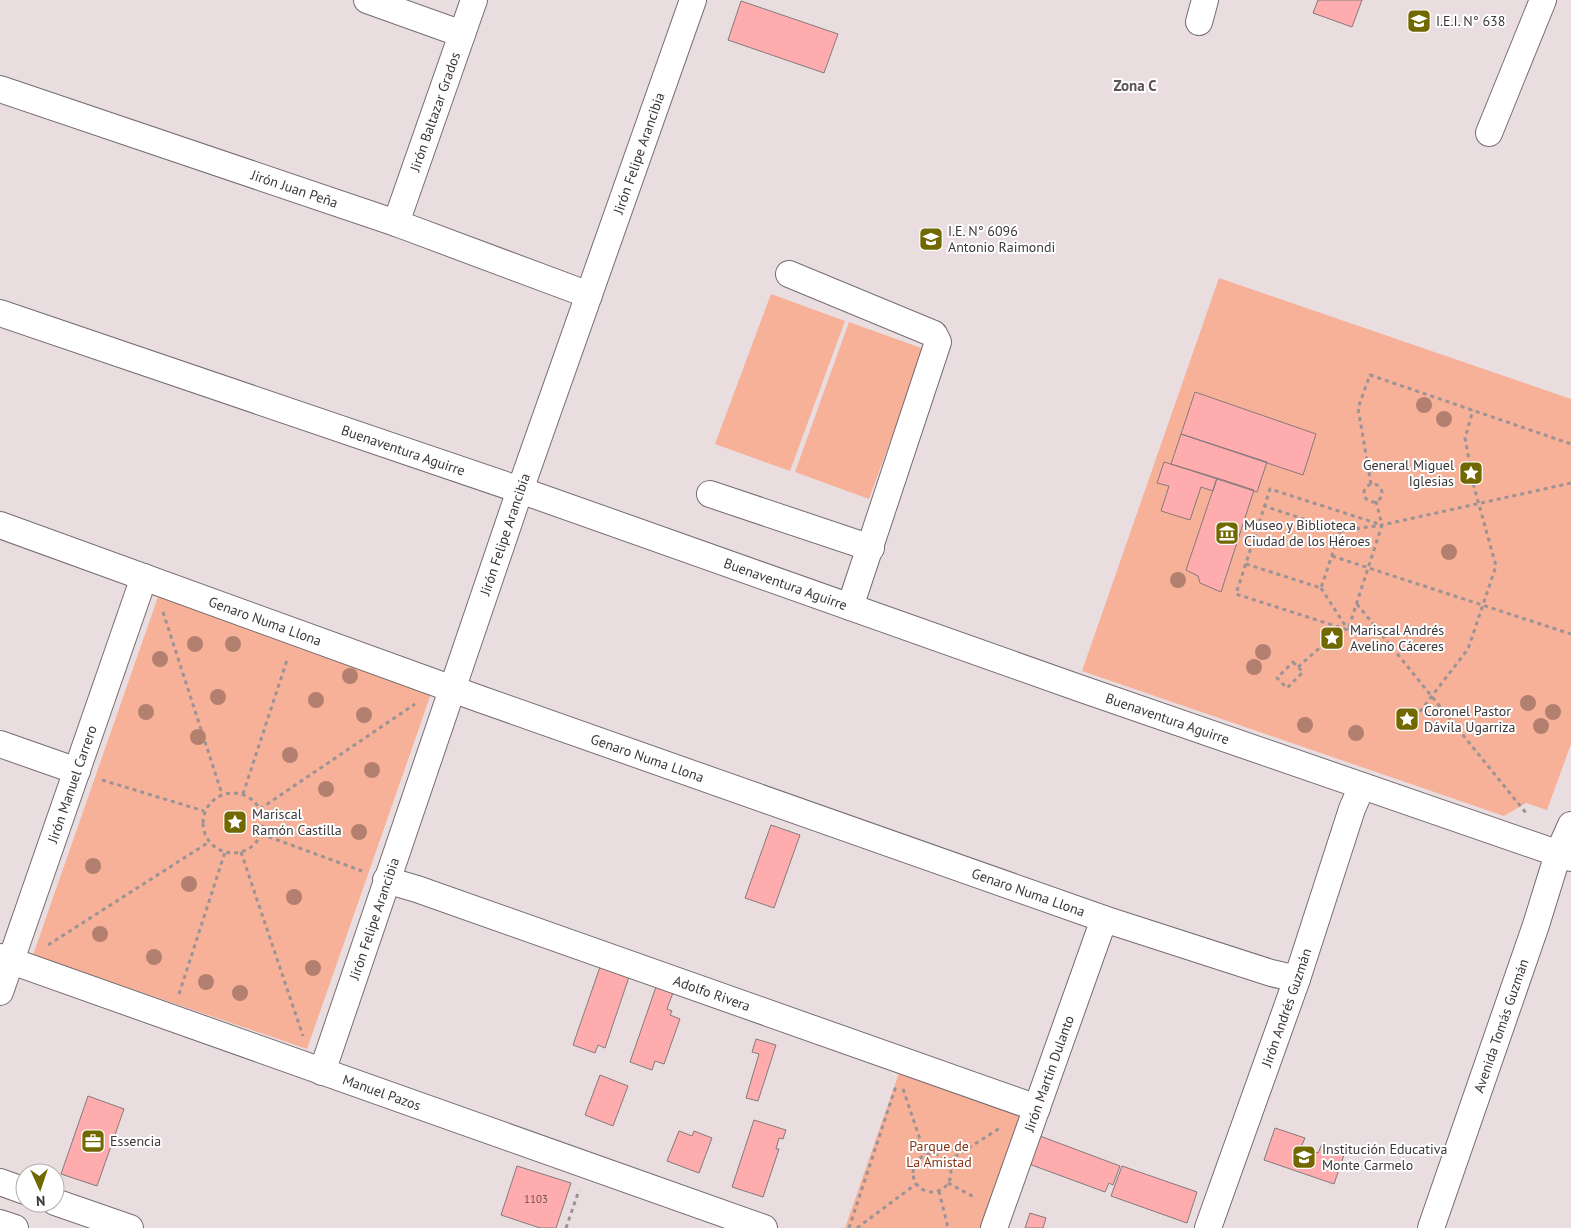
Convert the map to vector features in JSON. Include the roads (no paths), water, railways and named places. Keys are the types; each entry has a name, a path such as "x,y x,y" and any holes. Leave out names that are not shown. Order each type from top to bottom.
{"street":[{"path":"367,0 462,34"},
{"name":"Jirón Baltazar Grados","path":"396,223 474,0"},
{"name":"Jirón Felipe Arancibia","path":"322,1072 520,490 693,0"},
{"path":"1489,133 1543,0"},
{"name":"Jirón Juan Peña","path":"1,91 396,223 589,295"},
{"path":"789,274 934,334 938,342 850,607"},
{"name":"Buenaventura Aguirre","path":"0,313 520,490 1564,856"},
{"path":"710,494 871,548"},
{"name":"Genaro Numa Llona","path":"0,525 452,688 1104,919 1271,973 1297,978"},
{"name":"Jirón Manuel Carrero","path":"0,992 5,959 77,771 144,577"},
{"path":"0,744 77,771"},
{"name":"Jirón Andrés Guzmán","path":"1208,1228 1297,978 1352,809 1362,786"},
{"name":"Avenida Tomás Guzmán","path":"1431,1228 1536,925 1564,856 1571,825"},
{"name":"Adolfo Rivera","path":"386,880 417,889 902,1070 1037,1108"},
{"name":"Jirón Martín Dulanto","path":"994,1228 1104,919"},
{"name":"Manuel Pazos","path":"5,959 764,1228"},
{"path":"0,1182 15,1187"},
{"path":"65,1205 130,1228"},
{"path":"0,1223 15,1228"}],"place":[{"name":"I.E.I. N° 638","path":"1419,21"},
{"name":"I.E. N° 6096 Antonio Raimondi","path":"931,239"},
{"name":"General Miguel Iglesias","path":"1471,473"},
{"name":"Museo y Biblioteca Ciudad de los Héroes","path":"1227,533"},
{"name":"Mariscal Andrés Avelino Cáceres","path":"1332,638"},
{"name":"Coronel Pastor Dávila Ugarriza","path":"1407,719"},
{"name":"Mariscal Ramón Castilla","path":"235,822"},
{"name":"Essencia","path":"93,1141"},
{"name":"Institución Educativa Monte Carmelo","path":"1304,1157"}],"district":[{"name":"Zona C","path":"1135,85"}],"park label":[{"name":"Parque de La Amistad","path":"939,1154"}]}
